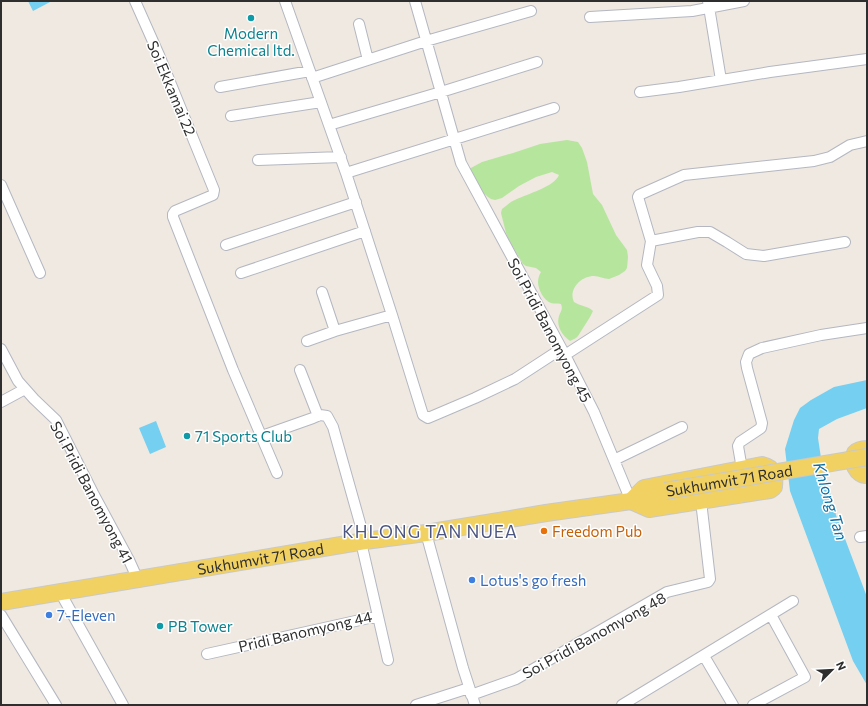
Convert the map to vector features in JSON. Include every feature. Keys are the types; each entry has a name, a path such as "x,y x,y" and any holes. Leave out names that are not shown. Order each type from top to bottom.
{"main road":[{"path":"867,448 861,449 855,453 854,458 855,467 858,472 867,475"},
{"name":"Sukhumvit 71 Road","path":"666,496 867,457"},
{"path":"762,465 769,466 773,472 775,480 774,487 770,490 649,509 635,501 644,488 762,465"},
{"name":"Sukhumvit 71 Road","path":"1,602 363,542 546,513 635,501 650,494 666,496 867,468"}],"street":[{"name":"Soi Ekkamai 22","path":"135,1 214,190 214,195 175,211 173,217 233,370 262,436"},
{"path":"285,1 341,157 423,415 427,418 515,379 658,296 657,286 647,266 651,241 638,197 639,195 684,175 814,162 830,158 850,145 867,141"},
{"name":"Soi Pridi Banomyong 45","path":"415,1 461,163 594,412 614,460 635,501"},
{"path":"590,17 686,11 708,5 744,1"},
{"path":"708,5 721,80"},
{"path":"220,87 311,75 368,60 426,41 531,11"},
{"path":"359,24 368,60"},
{"path":"640,92 867,59"},
{"path":"329,125 537,62"},
{"path":"231,116 321,102"},
{"path":"346,173 554,108"},
{"path":"258,160 341,157"},
{"path":"1,185 40,273"},
{"path":"226,245 356,202"},
{"path":"241,272 365,231"},
{"path":"651,241 698,232 710,232 746,254 764,256 845,242"},
{"path":"322,292 335,331"},
{"path":"307,341 335,331 392,315"},
{"path":"742,469 738,446 740,442 761,428 762,423 747,368 746,362 749,354 762,348 867,328"},
{"name":"Soi Pridi Banomyong 41","path":"1,349 18,381 56,420 138,580"},
{"path":"277,474 262,436 318,416 300,370"},
{"path":"1,402 25,389"},
{"name":"Pridi Banomyong 44","path":"206,654 378,616 363,542 333,427 327,416 318,416"},
{"path":"614,460 682,426"},
{"name":"Soi Pridi Banomyong 48","path":"472,696 516,679 667,592 708,582 710,579 701,501"},
{"path":"416,705 472,696 426,533"},
{"path":"60,592 123,705"},
{"path":"622,705 793,601"},
{"path":"1,614 56,705"},
{"path":"753,705 805,677 771,615"},
{"path":"378,616 388,660"},
{"path":"704,656 733,705"}],"green space":[{"path":"567,140 578,142 582,148 587,162 593,194 602,205 616,235 627,250 628,257 627,268 619,275 609,279 596,276 585,278 574,288 574,302 593,311 578,336 570,341 562,333 558,323 562,309 561,304 548,302 540,291 538,278 541,272 536,268 523,264 509,240 501,213 502,209 511,202 546,187 559,175 552,172 536,177 519,186 502,198 495,200 488,197 478,188 469,169 482,162 540,144"}],"water":[{"path":"28,1 52,1 33,11"},
{"name":"Khlong Tan","path":"867,380 867,408 837,419 819,429 818,438 821,458 836,515 867,597 867,685 853,661 790,491 785,449 794,420 800,408 834,387"},
{"path":"156,421 166,447 150,454 139,428"}],"place":[{"name":"Modern Chemical ltd.","path":"251,18"},
{"name":"71 Sports Club","path":"187,436"},
{"name":"Freedom Pub","path":"544,531"},
{"name":"Lotus's go fresh","path":"472,580"},
{"name":"7-Eleven","path":"49,615"},
{"name":"PB Tower","path":"160,626"}],"district":[{"name":"KHLONG TAN NUEA","path":"430,531"}]}
